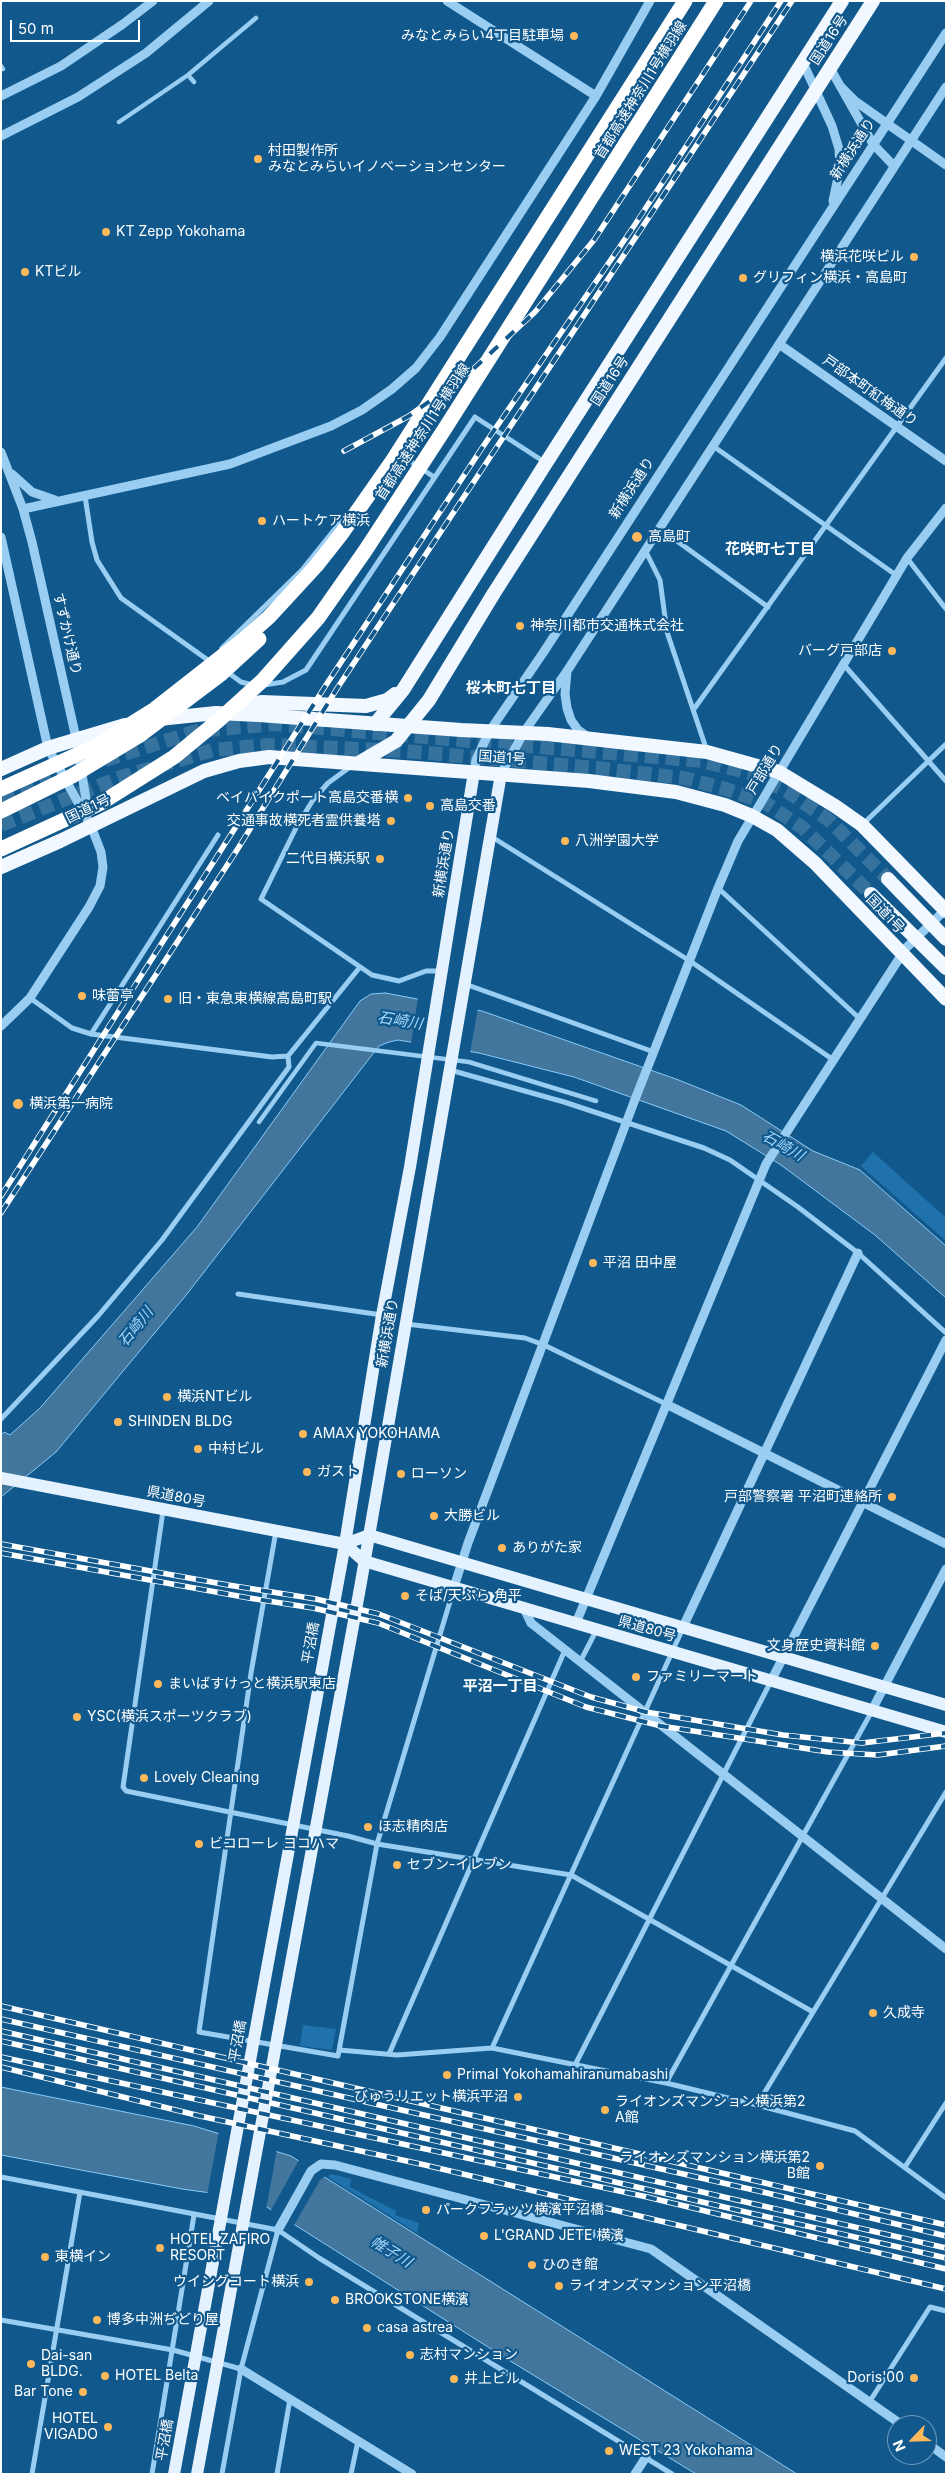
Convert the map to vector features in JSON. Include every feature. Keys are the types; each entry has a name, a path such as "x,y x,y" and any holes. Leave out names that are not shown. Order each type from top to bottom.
{"highway":[{"name":"首都高速神奈川1号横羽線","path":"1,789 53,767 124,729 210,668 275,611 342,533 433,398 685,1"},
{"name":"首都高速神奈川1号横羽線","path":"1,850 101,803 174,757 219,720 257,685 318,618 365,551 444,430 716,1"},
{"name":"国道16号","path":"375,724 412,676 842,1"},
{"name":"国道16号","path":"359,762 396,741 410,727 873,1"},
{"path":"1,811 72,776 140,735 221,674 256,642 295,600 318,572 342,533"},
{"path":"216,713 261,702 366,706 387,700 412,676"},
{"name":"国道1号","path":"1,769 76,738 142,721 216,713 489,732 524,732 707,752 779,772 804,786 862,825 944,912"},
{"name":"国道1号","path":"1,867 204,771 238,761 270,757 359,762 589,781 676,792 725,805 752,816 776,830 814,863 904,951 946,999"},
{"name":"国道1号","path":"888,879 946,939"},
{"name":"国道1号","path":"870,894 946,968"}],"main road":[{"name":"新横浜通り","path":"332,1614 382,1315 410,1167 474,772"},
{"path":"464,984 501,774"},
{"name":"新横浜通り","path":"197,2474 369,1535 464,984"},
{"name":"県道80号","path":"1,1478 345,1544 364,1561 946,1732"},
{"path":"345,1544 369,1535"},
{"name":"県道80号","path":"369,1535 946,1705"},
{"name":"平沼橋","path":"174,2474 332,1614"}],"street":[{"path":"1,96 61,66 153,1"},
{"path":"1,136 86,92 146,53 209,1"},
{"path":"447,1 596,96"},
{"path":"23,509 172,478 255,456 331,426 362,410 392,389 416,368 440,337 596,96 650,1"},
{"path":"118,122 188,75 256,18"},
{"name":"新横浜通り","path":"474,772 476,760 489,732 946,33"},
{"path":"802,63 832,126 840,149 840,168 831,211"},
{"path":"830,68 873,144 894,166"},
{"path":"188,75 194,82"},
{"path":"840,86 855,101 946,165"},
{"path":"501,774 524,732 567,671 946,87"},
{"name":"戸部本町紅梅通り","path":"779,344 946,461"},
{"path":"694,709 946,358"},
{"path":"85,496 92,542 97,560 121,598 241,682 259,686 283,682 306,670 475,417 546,463"},
{"path":"713,446 896,575"},
{"path":"354,504 392,449 434,477"},
{"name":"すずかけ通り","path":"1,452 23,509 76,738 91,826"},
{"path":"9,470 32,492 51,500 60,501"},
{"name":"戸部通り","path":"454,1587 634,1102 738,841 896,575 946,508"},
{"path":"208,660 260,613 302,570 348,512"},
{"path":"660,528 768,606"},
{"path":"1,537 48,748 91,826 101,852 103,867 100,886 89,907 30,998 1,1026"},
{"path":"645,550 660,580 667,632 707,752"},
{"path":"907,558 946,609"},
{"path":"844,665 946,781"},
{"path":"567,671 565,694 571,720 578,730 590,739"},
{"path":"862,825 946,744"},
{"path":"359,762 341,772 313,800 297,826 261,899 372,975 399,981 426,971 441,971"},
{"path":"91,1034 218,835"},
{"path":"490,836 690,961 832,1059"},
{"path":"718,888 859,1018"},
{"path":"576,1623 584,1598 769,1159 832,1059 904,951 944,912"},
{"path":"1,1419 98,1316 162,1240 289,1067 288,1056 360,967"},
{"path":"464,984 654,1052"},
{"path":"30,998 72,1028 91,1034 272,1056 288,1056"},
{"path":"259,1122 316,1043 469,1062 596,1101"},
{"path":"449,1070 564,1102 704,1148 730,1160 858,1253 946,1333"},
{"path":"492,2048 644,1712 858,1253"},
{"path":"238,1294 382,1315"},
{"path":"405,1324 525,1338 544,1345 862,1500 946,1544"},
{"path":"575,2065 862,1500 946,1340"},
{"path":"163,1510 124,1787 126,1791 348,1836 377,1844 571,1875 813,2012"},
{"path":"276,1530 251,1673 199,2032 338,2056 377,1844 454,1587"},
{"path":"666,2084 872,1710 946,1569"},
{"path":"524,1608 531,1623 946,1949"},
{"path":"580,1662 596,1629"},
{"path":"389,2054 566,1650"},
{"path":"757,2105 946,1792"},
{"path":"339,2050 389,2054 492,2048 757,2105 855,2131 946,2198"},
{"path":"905,2168 946,2103"},
{"path":"222,2474 241,2369 278,2230 310,2171 321,2164 335,2165 651,2248 888,2415"},
{"path":"1,2177 278,2230 319,2258 672,2474"},
{"path":"32,2474 80,2192"},
{"path":"152,2474 194,2215"},
{"path":"870,2402 930,2307 946,2310"},
{"path":"1,2320 173,2350 241,2369 412,2474"},
{"path":"277,2474 290,2399"},
{"path":"351,2474 358,2441"},
{"path":"635,2474 646,2457"}],"shaded area":[{"path":"873,1152 946,1218 946,1241 861,1166"},
{"path":"303,2025 336,2029 332,2050 300,2046"},
{"path":"331,2174 351,2179 350,2187 396,2211 395,2215 419,2223 417,2233 328,2177"}],"water":[{"name":"石崎川","path":"385,993 482,1011 676,1079 741,1105 813,1151 860,1170 946,1246 946,1298 875,1235 781,1165 726,1131 574,1077 479,1053 398,1040 379,1046 187,1294 56,1452 1,1497 1,1435 4,1432 10,1435 40,1408 197,1227 360,1001 371,994"},
{"name":"帷子川","path":"1,2087 194,2126 291,2156 797,2474 696,2474 507,2359 254,2199 182,2189 1,2155"}],"pier":[{"path":"418,997 478,1008 470,1053 411,1044"},
{"path":"219,2131 277,2149 266,2210 253,2202 207,2195"},
{"path":"300,2158 327,2175 320,2180 293,2227 270,2212"}],"tunnel":[{"path":"105,760 197,731 274,724 702,761 753,774 788,792 829,820 888,879"},
{"path":"1,825 118,778 213,750 268,745 405,751 684,778 726,789 764,802 803,828 871,894"},
{"path":"1,798 52,780"}],"railway":[{"path":"344,451 409,416 470,372 535,312 594,240 751,1"},
{"path":"1,1196 326,685 482,448 634,226 781,1"},
{"path":"1,1213 237,850 338,687 792,1"},
{"path":"1,1544 316,1599 379,1614 591,1697 646,1712 783,1735 862,1743 946,1733"},
{"path":"1,1553 313,1608 378,1623 586,1707 661,1726 828,1752 878,1755 946,1746"},
{"path":"1,2006 946,2225"},
{"path":"1,2019 767,2193 946,2236"},
{"path":"1,2031 946,2248"},
{"path":"1,2041 946,2258"},
{"path":"1,2057 647,2197 946,2269"},
{"path":"1,2067 200,2116 425,2165 946,2289"}],"place":[{"name":"みなとみらい4丁目駐車場","path":"574,36"},
{"name":"村田製作所 みなとみらいイノベーションセンター","path":"258,159"},
{"name":"KT Zepp Yokohama","path":"106,232"},
{"name":"横浜花咲ビル","path":"914,257"},
{"name":"KTビル","path":"25,272"},
{"name":"グリフィン横浜・高島町","path":"743,278"},
{"name":"ハートケア横浜","path":"262,521"},
{"name":"高島町","path":"637,537"},
{"name":"神奈川都市交通株式会社","path":"520,626"},
{"name":"バーグ戸部店","path":"892,651"},
{"name":"ベイバイクポート高島交番横","path":"408,798"},
{"name":"高島交番","path":"430,806"},
{"name":"交通事故横死者霊供養塔","path":"391,821"},
{"name":"八洲学園大学","path":"565,841"},
{"name":"二代目横浜駅","path":"380,859"},
{"name":"味蕾亭","path":"82,996"},
{"name":"旧・東急東横線高島町駅","path":"168,999"},
{"name":"横浜第一病院","path":"18,1104"},
{"name":"平沼 田中屋","path":"593,1263"},
{"name":"横浜NTビル","path":"167,1397"},
{"name":"SHINDEN BLDG","path":"118,1422"},
{"name":"AMAX YOKOHAMA","path":"303,1434"},
{"name":"中村ビル","path":"198,1449"},
{"name":"ガスト","path":"307,1472"},
{"name":"ローソン","path":"401,1474"},
{"name":"戸部警察署 平沼町連絡所","path":"892,1497"},
{"name":"大勝ビル","path":"434,1516"},
{"name":"ありがた家","path":"502,1548"},
{"name":"そば/天ぷら 角平","path":"405,1596"},
{"name":"文身歴史資料館","path":"875,1646"},
{"name":"ファミリーマート","path":"636,1677"},
{"name":"まいばすけっと横浜駅東店","path":"158,1684"},
{"name":"YSC(横浜スポーツクラブ)","path":"77,1717"},
{"name":"Lovely Cleaning","path":"144,1778"},
{"name":"ほ志精肉店","path":"368,1827"},
{"name":"ビコローレ ヨコハマ","path":"199,1844"},
{"name":"セブン-イレブン","path":"397,1865"},
{"name":"久成寺","path":"873,2013"},
{"name":"Primal Yokohamahiranumabashi","path":"447,2075"},
{"name":"びゅうリエット横浜平沼","path":"518,2097"},
{"name":"ライオンズマンション横浜第2 A館","path":"605,2110"},
{"name":"ライオンズマンション横浜第2 B館","path":"820,2166"},
{"name":"パークフラッツ横濱平沼橋","path":"426,2210"},
{"name":"L'GRAND JETE 横濱","path":"484,2236"},
{"name":"HOTEL ZAFIRO RESORT","path":"160,2248"},
{"name":"東横イン","path":"45,2257"},
{"name":"ひのき館","path":"532,2265"},
{"name":"ウイングコート横浜","path":"309,2282"},
{"name":"ライオンズマンション平沼橋","path":"559,2286"},
{"name":"BROOKSTONE横濱","path":"335,2300"},
{"name":"博多中洲ぢどり屋","path":"97,2320"},
{"name":"casa astrea","path":"367,2328"},
{"name":"志村マンション","path":"410,2355"},
{"name":"Dai-san BLDG.","path":"31,2364"},
{"name":"HOTEL Belta","path":"105,2376"},
{"name":"Doris'00","path":"914,2378"},
{"name":"井上ビル","path":"454,2379"},
{"name":"Bar Tone","path":"83,2392"},
{"name":"HOTEL VIGADO","path":"108,2427"},
{"name":"WEST 23 Yokohama","path":"609,2451"}],"district":[{"name":"花咲町七丁目","path":"770,549"},
{"name":"桜木町七丁目","path":"511,688"},
{"name":"平沼一丁目","path":"500,1686"}]}
